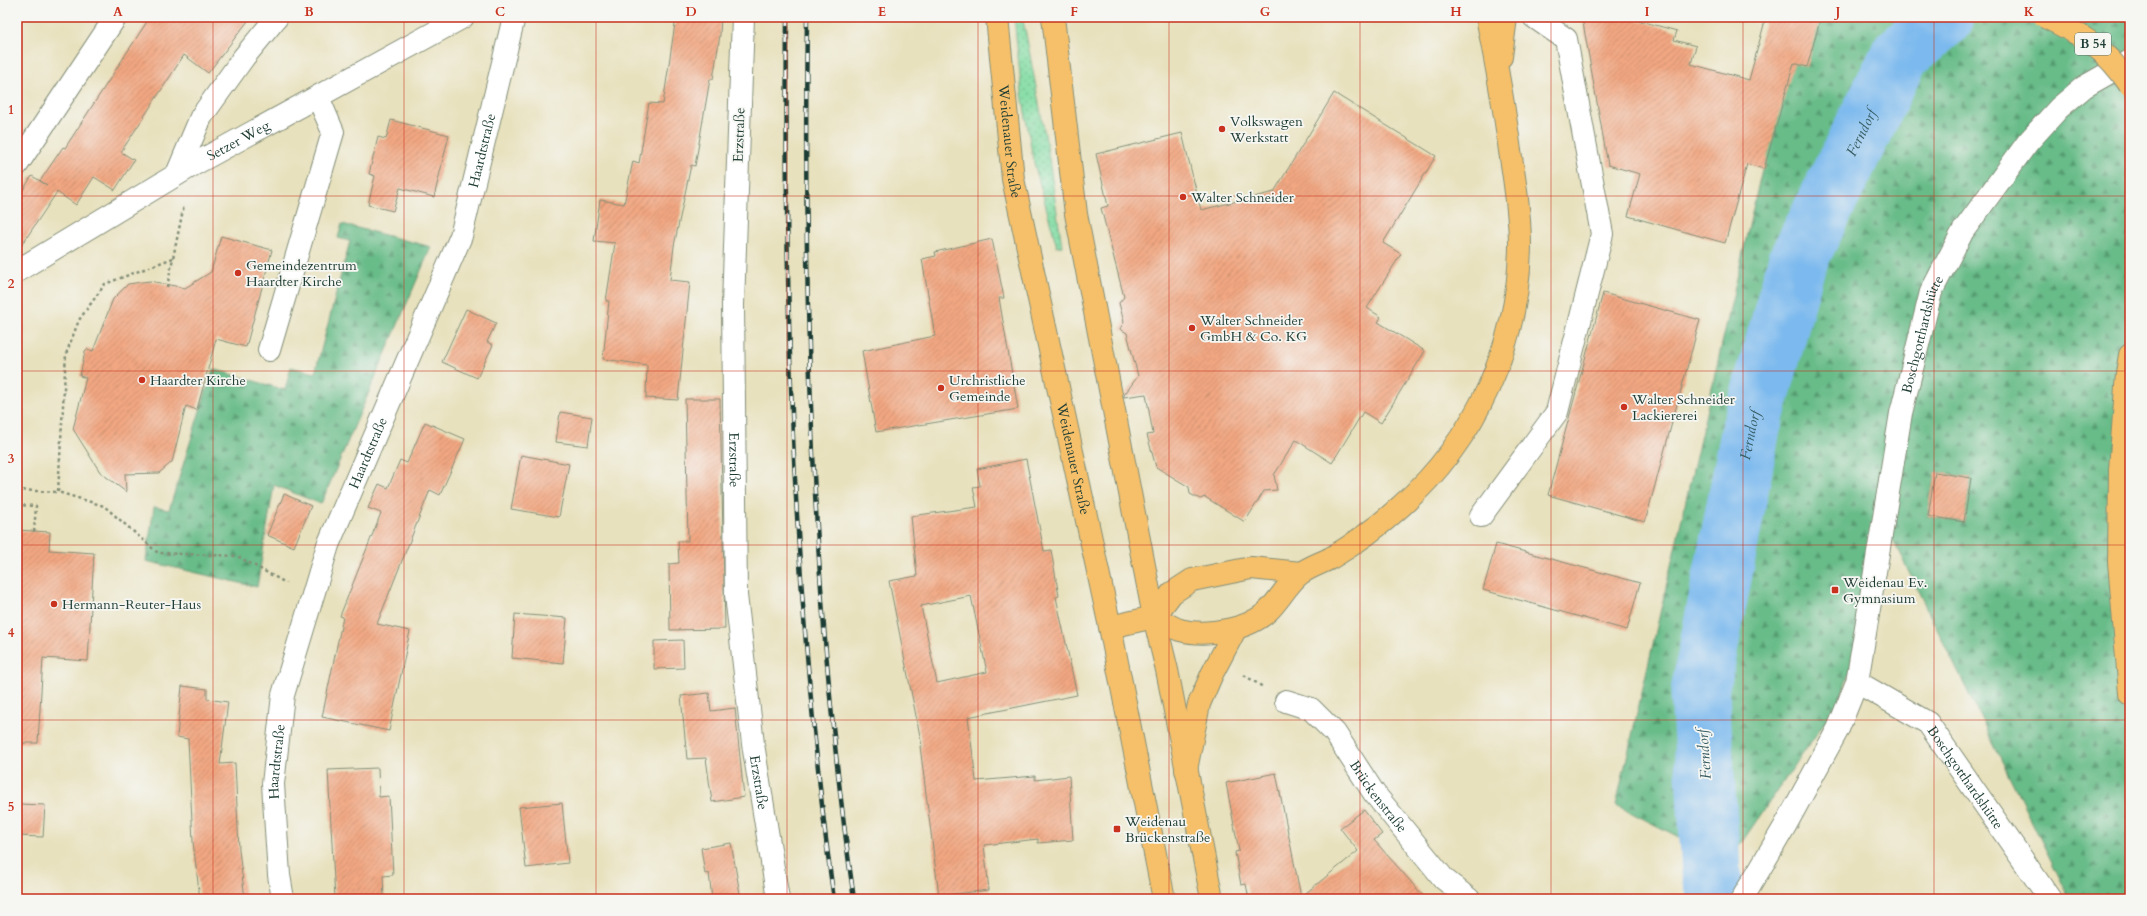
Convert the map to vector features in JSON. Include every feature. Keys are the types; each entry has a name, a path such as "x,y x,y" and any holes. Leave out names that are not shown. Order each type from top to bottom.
{"main road":[{"name":"Weidenauer Straße","path":"997,17 1013,179 1110,626 1164,899"},
{"path":"1053,17 1076,214 1154,617 1167,670 1212,899"},
{"path":"1110,626 1154,617 1180,630 1196,632 1235,630 1267,612 1301,573 1328,560 1366,535 1402,506 1424,484 1462,435 1479,408 1494,378 1512,320 1518,284 1520,244 1518,200 1499,72 1487,17"},
{"path":"1499,72 1506,17"},
{"name":"B 54","path":"2044,17 2069,29 2095,46 2115,63 2130,85"},
{"path":"2130,355 2127,373 2120,470 2119,562 2130,694"},
{"path":"1154,617 1172,592 1192,580 1251,568 1301,573"},
{"path":"1186,770 1199,704 1212,674 1235,630"}],"street":[{"path":"184,170 201,117 244,57 277,17"},
{"name":"Setzer Weg","path":"17,271 184,170 463,17"},
{"name":"Haardtstraße","path":"283,899 279,875 273,784 283,695 328,545 461,236 514,17"},
{"name":"Erzstraße","path":"743,17 733,305 736,595 753,744 778,899"},
{"path":"1481,516 1557,412 1602,234 1566,39 1534,17"},
{"path":"17,165 115,18"},
{"name":"Boschgotthardshütte","path":"1742,899 1786,826 1838,729 1857,682 1872,598 1901,413 1931,292 1962,231 2028,142 2059,108 2084,87 2130,61"},
{"path":"269,350 332,132 318,97"},
{"name":"Boschgotthardshütte","path":"1857,682 1928,723 2050,899"},
{"name":"Brückenstraße","path":"1286,701 1311,709 1335,733 1374,793 1444,879 1468,899"}],"path":[{"path":"167,287 173,258 184,170"},
{"path":"58,492 66,354 79,320 105,284 173,258"},
{"path":"17,490 58,492 104,506 158,553 237,556 289,585"},
{"path":"17,505 36,506 34,532"},
{"path":"1220,660 1286,701"}],"green space":[{"path":"1014,17 1022,17 1047,146 1062,246 1057,247 1033,159 1022,94"},
{"path":"1797,17 2130,17 2130,899 2070,899 1892,538 1840,700 1728,862 1616,805","holes":["1935,472 1971,478 1964,522 1928,516"]},
{"path":"342,224 431,247 321,504 274,485 257,587 146,561 154,507 169,510 213,369 285,390 291,367 315,373 350,241 338,238"}],"building":[{"path":"150,17 251,17 208,73 184,55 121,152 134,160 115,190 94,177 76,205 57,192 17,252 17,199 32,176 40,181 63,147 65,148"},
{"path":"676,17 721,17 720,35 713,79 710,79 695,166 691,165 674,246 670,280 690,282 678,400 646,398 647,365 603,359 609,301 606,301 615,243 594,241 600,200 624,204 633,161 639,163 649,103 663,104"},
{"path":"1582,17 1626,17 1677,31 1674,40 1696,46 1691,64 1749,80 1766,17 1821,17 1807,67 1794,63 1764,169 1747,164 1725,243 1628,216 1640,174 1608,165"},
{"path":"1334,93 1436,156 1383,243 1401,254 1367,308 1381,317 1378,322 1425,351 1381,423 1363,412 1332,463 1296,440 1274,475 1277,490 1264,491 1245,522 1205,497 1200,499 1190,494 1189,487 1156,467 1147,435 1153,434 1146,394 1124,397 1138,376 1127,333 1120,329 1124,322 1119,303 1124,297 1101,208 1108,206 1096,154 1182,133 1201,210 1274,192"},
{"path":"391,120 449,135 434,197 400,188 393,211 368,205 375,176 369,174 378,137 386,139"},
{"name":"Haardter Kirche","path":"221,236 272,250 246,347 216,339 197,410 186,406 172,462 159,473 125,474 126,492 100,472 73,429 86,378 80,376 85,351 87,349 93,351 113,299 128,284 150,281 185,288 211,272"},
{"name":"Urchristliche Gemeinde","path":"992,239 1004,298 999,298 1018,409 876,432 862,351 935,336 922,259 936,256 935,252"},
{"name":"Walter Schneider Lackiererei","path":"1603,293 1700,320 1645,522 1548,495"},
{"path":"466,309 496,323 487,342 493,345 477,378 442,362"},
{"path":"685,399 720,399 725,629 670,630 669,564 679,563 678,541 688,541"},
{"path":"560,412 592,417 588,446 556,442"},
{"path":"425,422 465,439 440,495 430,490 377,624 410,631 389,731 322,717 343,617 340,616 381,513 368,508 379,484 388,488 400,460 407,463"},
{"path":"521,455 569,464 559,517 511,509"},
{"path":"1026,459 1044,551 1051,550 1059,596 1056,597 1077,695 968,717 976,781 1035,776 1035,780 1069,776 1073,840 1038,843 1038,839 984,845 989,890 939,896 920,746 922,746 889,581 917,576 911,516 977,507 973,487 980,486 977,469","holes":["971,596 987,672 937,683 921,606"]},
{"path":"1935,472 1971,478 1964,522 1928,516"},
{"path":"284,494 311,506 294,547 267,535"},
{"name":"Hermann-Reuter-Haus","path":"17,530 50,532 49,550 94,553 88,661 43,658 38,743 17,743"},
{"path":"1496,544 1640,583 1627,630 1483,590"},
{"path":"515,614 567,618 563,663 512,658"},
{"path":"683,640 684,668 654,669 654,641"},
{"path":"182,686 207,689 207,699 228,702 220,764 235,763 239,850 245,899 200,899 193,842 188,739 177,737"},
{"path":"709,693 711,711 735,708 744,797 712,802 706,758 687,759 681,696"},
{"path":"378,768 379,797 389,796 393,875 383,876 384,899 335,899 328,770"},
{"path":"1276,773 1301,897 1358,851 1340,828 1364,810 1382,834 1374,840 1426,899 1249,899 1246,884 1241,885 1235,852 1239,851 1226,783"},
{"path":"562,803 568,863 526,868 519,807"},
{"path":"17,804 45,805 43,837 17,836"},
{"path":"731,843 741,899 712,899 709,873 705,874 701,848"}],"waterway":[{"name":"Ferndorf","path":"1718,899 1711,871 1700,692 1751,428 1797,262 1900,55 1945,17"}],"railway":[{"path":"787,17 788,265 797,513 802,595 812,706 823,817 834,899"},
{"path":"807,17 807,238 813,459 828,679 854,899"}],"place":[{"name":"Volkswagen Werkstatt","path":"1222,129"},
{"name":"Walter Schneider","path":"1183,197"},
{"name":"Gemeindezentrum Haardter Kirche","path":"238,273"},
{"name":"Walter Schneider GmbH & Co. KG","path":"1192,328"},
{"name":"Haardter Kirche","path":"142,380"},
{"name":"Urchristliche Gemeinde","path":"941,388"},
{"name":"Walter Schneider Lackiererei","path":"1624,407"},
{"name":"Weidenau Ev. Gymnasium","path":"1835,590"},
{"name":"Hermann-Reuter-Haus","path":"54,604"},
{"name":"Weidenau Brückenstraße","path":"1117,829"}]}
